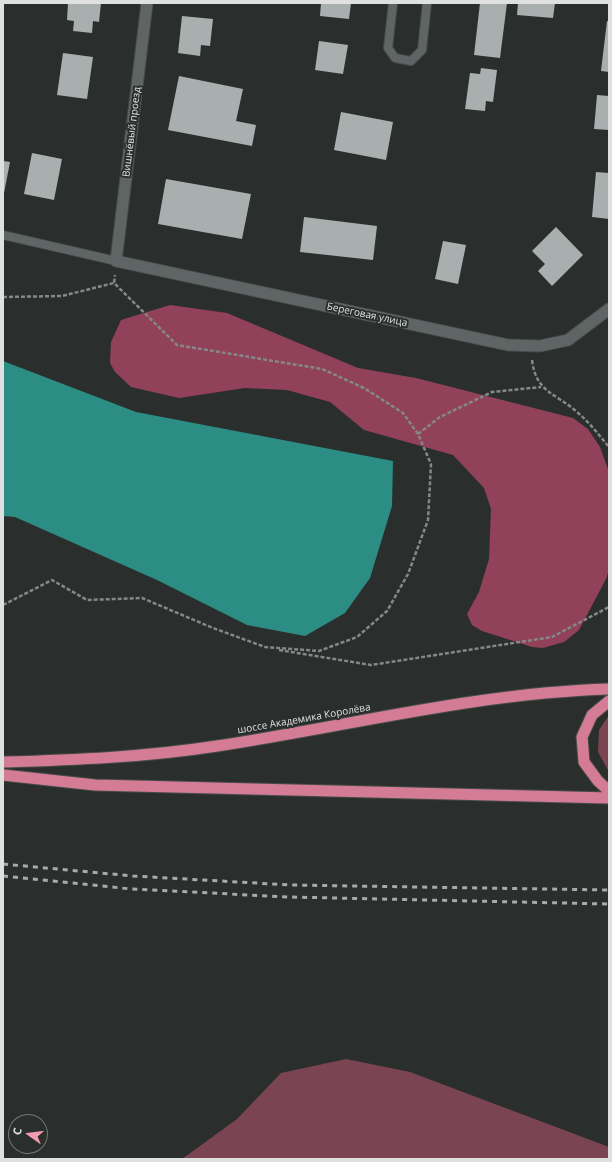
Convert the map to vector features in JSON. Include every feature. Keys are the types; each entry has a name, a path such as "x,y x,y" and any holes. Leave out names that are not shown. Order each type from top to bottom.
{"highway":[{"name":"шоссе Академика Королёва","path":"3,762 137,756 216,746 462,703 562,691 609,689"},
{"path":"609,701 592,714 582,738 584,762 598,781 609,790"},
{"path":"3,775 95,785 609,798"}],"street":[{"name":"Вишнёвый проезд","path":"116,261 147,3"},
{"name":"Береговая улица","path":"116,261 508,345 540,346 568,340 609,309"}],"lane":[{"path":"393,3 388,48 395,58 411,61 422,50 427,3"},
{"path":"3,234 116,261"}],"path":[{"path":"114,283 116,261"},
{"path":"3,297 62,296 114,283"},
{"path":"114,283 177,345 322,369 364,388 403,413 418,434 431,464 428,520 408,574 387,611 357,637 318,651 265,647"},
{"path":"530,346 534,373 542,387 577,412 609,447"},
{"path":"418,434 440,417 492,392 542,387"},
{"path":"3,605 52,580 87,600 142,598 213,628 265,647 371,665 552,637 609,606"}],"shaded area":[{"path":"170,305 227,313 358,368 416,378 573,418 588,429 600,447 609,472 609,570 606,579 579,630 564,642 543,648 532,647 482,631 472,625 467,614 479,592 489,559 491,509 484,488 453,455 364,430 330,402 287,390 245,388 179,398 131,387 115,372 110,363 111,342 121,320"},
{"path":"609,715 609,772 598,752 599,730"},
{"path":"346,1059 410,1072 609,1147 609,1159 182,1159 237,1119 281,1073"}],"water":[{"path":"3,361 136,412 393,461 392,506 370,578 345,613 305,636 247,625 157,580 15,517 3,516"}],"building":[{"path":"68,3 101,3 99,22 93,21 92,33 73,31 74,21 67,20"},
{"path":"321,3 351,3 349,19 320,16"},
{"path":"480,3 507,3 500,58 474,55"},
{"path":"518,3 555,3 553,18 517,15"},
{"path":"182,16 213,19 210,46 201,45 200,56 178,53"},
{"path":"607,21 609,21 609,72 601,71"},
{"path":"319,41 348,45 343,74 315,70"},
{"path":"63,53 93,57 87,99 57,95"},
{"path":"481,68 497,70 493,102 486,101 485,111 465,109 470,73 480,74"},
{"path":"179,76 243,89 236,121 256,125 252,146 168,130"},
{"path":"597,95 609,96 609,130 594,129"},
{"path":"341,112 393,122 386,160 334,150"},
{"path":"32,153 62,159 54,200 24,194"},
{"path":"3,161 10,162 4,193 3,193"},
{"path":"596,172 609,173 609,219 592,217"},
{"path":"166,179 251,194 242,239 158,224"},
{"path":"304,217 377,226 373,260 300,252"},
{"path":"556,227 583,255 552,286 538,271 545,264 532,251"},
{"path":"443,241 466,245 458,284 435,279"}],"railway":[{"path":"3,864 133,876 290,885 609,890"},
{"path":"3,876 131,889 289,897 609,904"}]}
